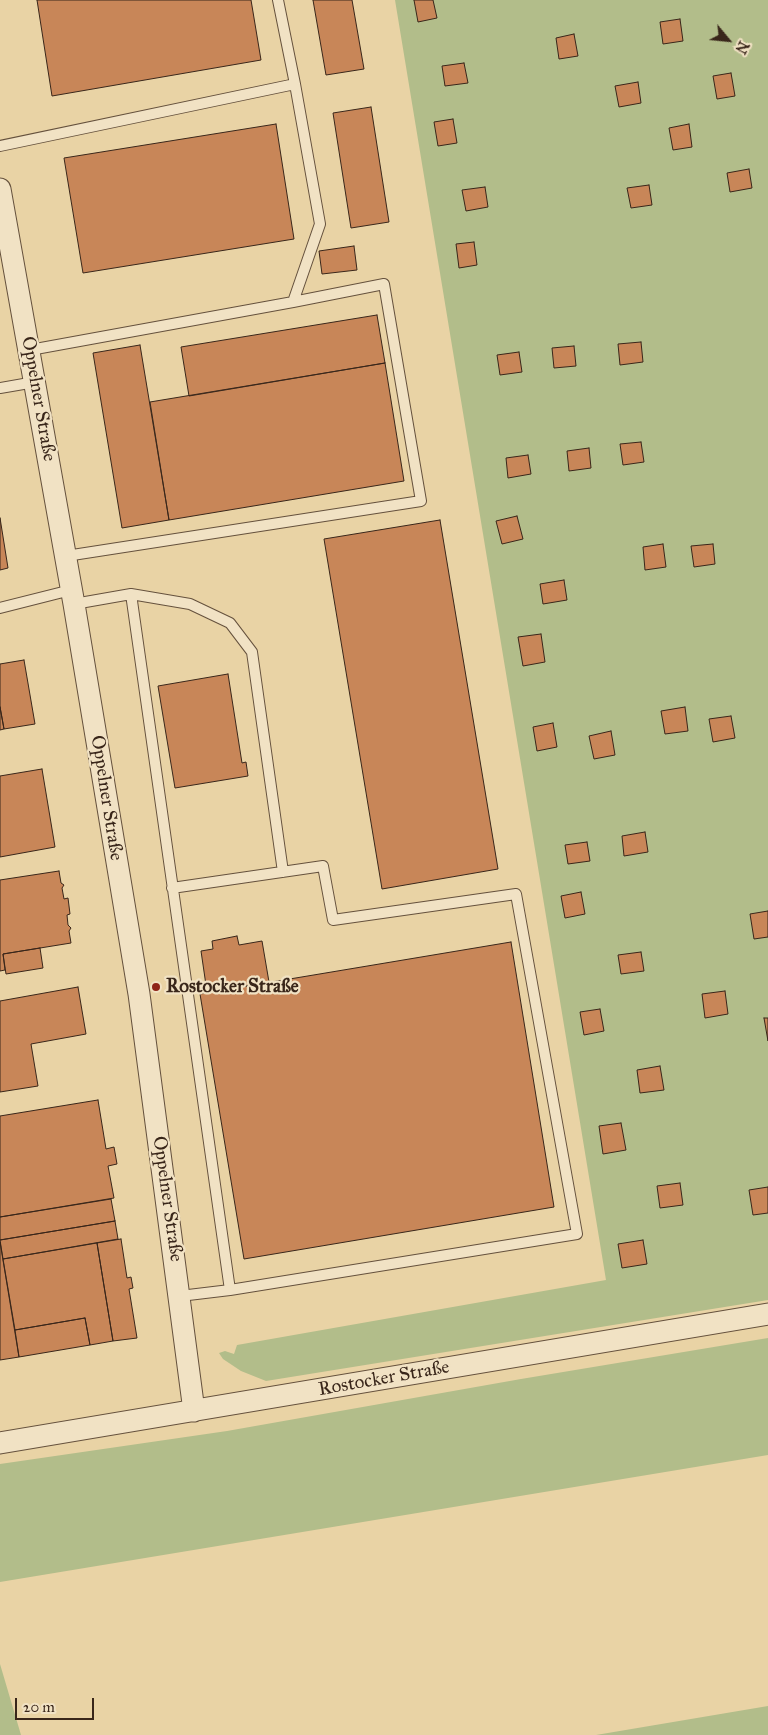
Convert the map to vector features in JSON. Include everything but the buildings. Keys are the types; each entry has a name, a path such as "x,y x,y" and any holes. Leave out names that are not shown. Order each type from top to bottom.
{"street":[{"name":"Oppelner Straße","path":"0,189 36,382 139,994 194,1411"},
{"name":"Rostocker Straße","path":"0,1443 768,1314"}],"lane":[{"path":"278,0 320,224 293,302"},
{"path":"0,146 295,84"},
{"path":"30,350 384,284 421,501 66,556"},
{"path":"0,388 36,382"},
{"path":"131,594 230,1290"},
{"path":"0,608 73,597 131,594 190,604 230,623 252,652 283,872"},
{"path":"172,888 324,866 333,920 516,894 577,1234 230,1290 180,1296"}],"green space":[{"path":"395,0 768,0 768,1300 266,1381 241,1371 223,1359 219,1353 225,1351 234,1354 237,1345 606,1280"},
{"path":"768,1338 768,1455 0,1582 0,1464 227,1431"},
{"path":"0,1664 21,1735 0,1735"},
{"path":"768,1706 768,1735 596,1735"}],"place":[{"name":"Rostocker Straße","path":"156,987"}]}
